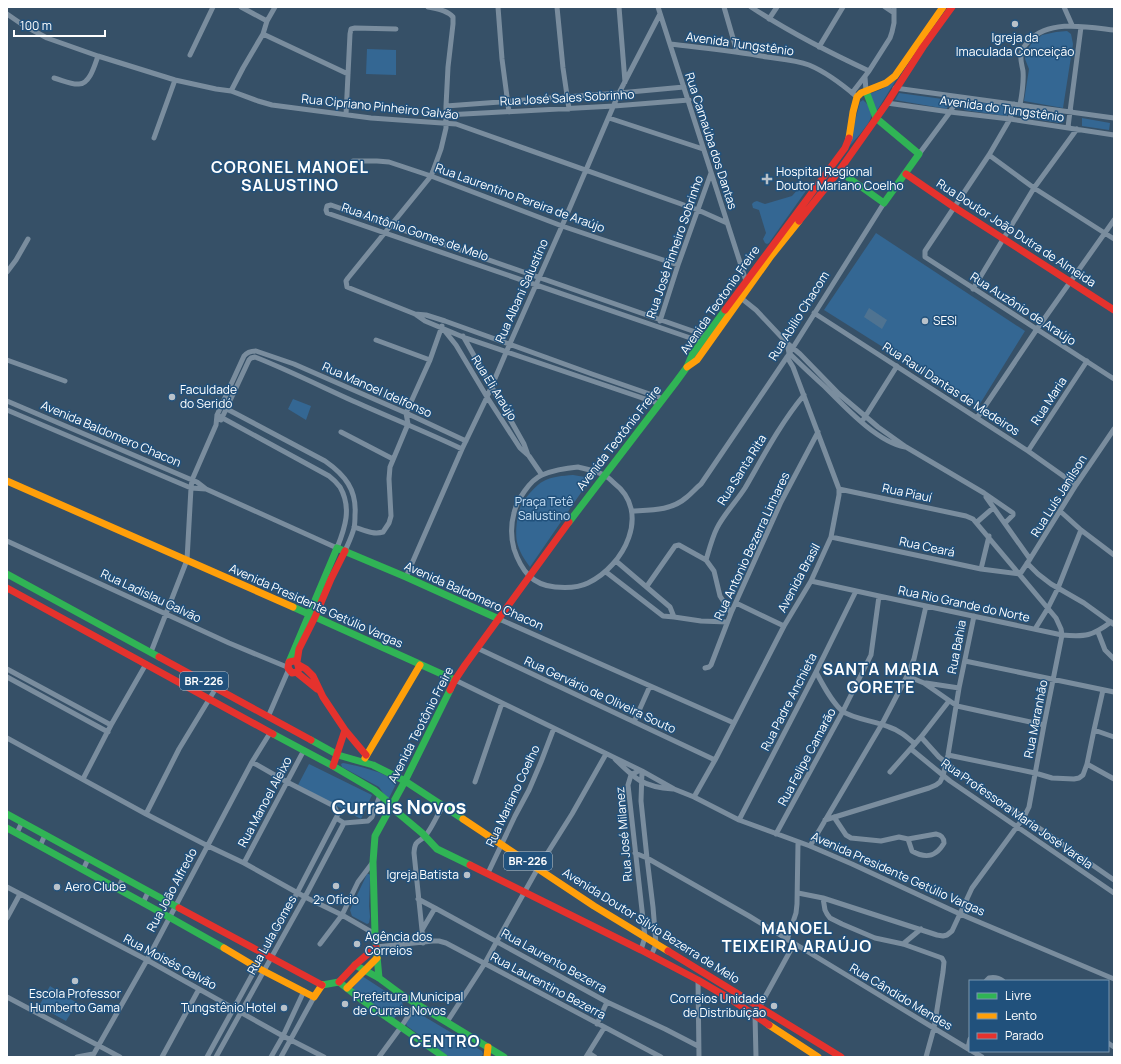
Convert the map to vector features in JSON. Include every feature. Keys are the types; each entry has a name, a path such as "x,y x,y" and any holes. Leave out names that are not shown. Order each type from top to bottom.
{"main road":[{"name":"Avenida Teotonio Freire","path":"687,367 698,360 771,256 838,171 876,118 943,7"},
{"name":"Avenida Teotonio Freire","path":"687,367 692,355 845,148 850,135 855,95 891,80 952,7"},
{"path":"866,91 876,118 919,154"},
{"name":"Rua Abílio Chacom","path":"884,204 919,154"},
{"path":"838,171 884,204"},
{"name":"Rua Doutor João Dutra de Almeida","path":"906,174 954,207 1114,310"},
{"name":"Avenida Teotônio Freire","path":"372,862 375,836 392,807 455,680 464,665 604,475 687,367"},
{"name":"Avenida Presidente Getúlio Vargas","path":"7,481 455,680"},
{"path":"296,672 298,670 299,649 337,548"},
{"name":"Avenida Baldomero Chacon","path":"337,548 499,619"},
{"path":"345,551 332,579 294,646 288,667 292,673 296,672 312,684 323,697 345,730 366,755"},
{"name":"Avenida Doutor Sílvio Bezerra de Melo","path":"7,574 338,755 379,768 405,781 538,868 591,914 641,950 714,989 818,1057"},
{"name":"Avenida Doutor Sílvio Bezerra de Melo","path":"7,588 270,733 304,750 374,790 426,836 437,849 488,872 525,892 591,914 645,938 841,1057"},
{"path":"288,667 294,661 306,669 313,676 323,697"},
{"path":"362,762 420,665"},
{"path":"333,766 338,755 345,730"},
{"path":"7,814 112,873 271,956 322,985 339,982 355,965 376,947"},
{"path":"7,828 169,917 256,967 314,997 322,985"},
{"path":"372,862 375,934 379,978"},
{"path":"347,988 377,958"},
{"path":"355,965 379,978 416,1004 504,1057"},
{"path":"304,991 309,977"},
{"path":"339,982 362,1000 444,1057"},
{"path":"714,989 718,982"},
{"path":"732,1000 736,993"},
{"path":"811,1052 817,1042"},
{"path":"487,1057 488,1047"}],"street":[{"path":"190,55 213,7"},
{"path":"241,7 267,21"},
{"path":"231,91 242,68 263,34 267,21 275,7"},
{"path":"428,7 447,12 453,16 448,67 446,123 441,149 431,176 348,278 346,281 347,287 415,314 425,321 463,337 662,401"},
{"path":"498,7 502,59 510,112"},
{"path":"557,7 569,109"},
{"path":"619,7 625,82"},
{"name":"Rua Carnaúba dos Dantas","path":"658,7 746,281"},
{"path":"724,7 737,52"},
{"path":"751,7 818,47 869,71"},
{"path":"769,19 777,7"},
{"path":"818,47 843,7"},
{"path":"885,7 894,13"},
{"path":"855,95 890,38 894,23 894,7"},
{"path":"1064,7 1072,25"},
{"name":"Rua Cipriano Pinheiro Galvão","path":"7,14 47,38 98,56 175,80 231,91 272,105 371,118 456,124 698,210 727,223"},
{"name":"Rua Albani Salustino","path":"406,577 540,277 614,106 660,14"},
{"path":"1020,105 1023,80 1021,52 1032,37 1047,30 1072,25 1114,30"},
{"path":"1068,128 1081,27"},
{"path":"346,115 351,30 355,28 396,29"},
{"path":"263,34 348,74"},
{"name":"Avenida Tungstênio","path":"670,44 737,52 808,65 836,80 855,95"},
{"path":"54,78 80,84 84,83 88,80 98,56"},
{"path":"865,77 866,91"},
{"path":"154,138 175,80"},
{"name":"Rua José Sales Sobrinho","path":"446,106 620,94 684,87"},
{"name":"Avenida do Tungstênio","path":"895,88 1114,118"},
{"name":"Rua Abílio Chacom","path":"919,154 950,112 959,97"},
{"name":"Rua José Sales Sobrinho","path":"446,115 569,109 689,100"},
{"name":"Avenida do Tungstênio","path":"886,103 1010,119 1114,135"},
{"path":"954,207 989,155 1010,119 1014,104"},
{"path":"609,118 703,149"},
{"path":"973,289 1034,188 1076,129"},
{"path":"989,155 1034,188 1114,239"},
{"name":"Rua Laurentino Pereira de Araújo","path":"353,161 377,160 389,162 431,176 562,226 678,265"},
{"path":"831,166 838,171"},
{"name":"Rua José Pinheiro Sobrinho","path":"658,327 678,265 711,173"},
{"name":"Rua Abílio Chacom","path":"632,511 662,509 677,504 701,484 793,348 814,312 884,204"},
{"name":"Rua Antônio Gomes de Melo","path":"702,342 327,212 327,206 332,205 707,336"},
{"name":"Rua Auzônio de Araújo","path":"954,207 925,251 925,257 1114,379"},
{"path":"977,418 1104,232 1114,220"},
{"path":"7,272 28,239"},
{"path":"431,248 434,241"},
{"path":"465,260 468,253"},
{"path":"501,273 504,265"},
{"path":"582,301 585,293"},
{"path":"741,298 793,348 862,422 984,493 1013,514 1005,523"},
{"path":"613,312 615,303"},
{"name":"Rua Raul Dantas de Medeiros","path":"814,312 1028,451 1076,485"},
{"path":"415,314 426,315 466,328 662,401"},
{"path":"354,527 378,533 383,532 386,529 391,516 389,472 408,424 407,415 445,321"},
{"name":"Rua Eli Araújo","path":"443,328 456,345 522,451 529,456"},
{"path":"463,337 466,328"},
{"name":"Rua Eli Araújo","path":"463,337 526,448 529,456 542,475"},
{"path":"376,340 430,360"},
{"name":"Avenida Brasil","path":"694,797 715,760 784,626 811,581 831,537 839,489 794,367 788,355 787,343"},
{"name":"Rua Manoel Idelfonso","path":"220,406 244,356 250,351 256,351 294,364 466,441"},
{"path":"788,355 865,417 880,432"},
{"name":"Rua Manoel Idelfonso","path":"226,409 250,358 255,357 462,449"},
{"path":"7,360 65,381"},
{"path":"277,366 279,360"},
{"name":"Rua Maria","path":"1028,451 1087,362"},
{"path":"862,422 897,366"},
{"name":"Rua Santa Rita","path":"706,560 717,528 742,493 793,408 804,396"},
{"name":"Avenida Baldomero Chacon","path":"7,402 197,482 206,489 337,548"},
{"path":"151,652 187,560 192,480 216,425 220,406 325,461 338,470 347,480 353,492 356,507 354,527 345,551"},
{"path":"216,425 223,418 226,409"},
{"name":"Avenida Baldomero Chacon","path":"7,410 191,488 206,489"},
{"path":"217,415 329,476 339,486 345,499 347,515 344,531 337,548"},
{"name":"Rua Luís Janílson","path":"1020,574 1076,485 1114,429"},
{"path":"341,432 393,459"},
{"name":"Rua Antonio Bezerra Linhares","path":"705,668 711,665 731,612 781,502 818,432"},
{"path":"578,467 604,475 619,486 628,499 632,511 633,523 627,543 616,561 606,572 586,584 571,587 549,586 539,583 529,577 517,558 512,543 514,512 525,491 533,481 542,475 562,469 578,467"},
{"name":"Rua Piauí","path":"839,489 970,517 977,522"},
{"path":"984,493 1038,574 1113,623"},
{"path":"993,508 977,522 1059,622 1062,635"},
{"path":"1060,511 1081,530 1114,555"},
{"path":"1035,629 1058,588 1081,530"},
{"path":"982,569 989,536"},
{"name":"Rua Ceará","path":"831,537 982,569 1020,574"},
{"name":"Rua Ladislau Galvão","path":"7,541 229,643 288,667"},
{"path":"646,586 676,545 679,544 706,560 714,572 717,589 720,596 731,612"},
{"path":"616,561 670,607 674,617"},
{"path":"606,572 663,616 701,621 727,622"},
{"name":"Rua Rio Grande do Norte","path":"811,581 1062,635 1087,635 1098,632 1113,623"},
{"name":"Rua Padre Anchieta","path":"738,820 816,672 856,591"},
{"name":"Rua Felipe Camarão","path":"776,834 843,711 871,655 879,596"},
{"path":"736,603 784,626"},
{"path":"810,846 882,724 908,676 914,659 926,606"},
{"name":"Rua Bahia","path":"943,776 974,616"},
{"name":"Avenida Baldomero Chacon","path":"499,619 734,723"},
{"path":"1098,632 1105,650 1114,659"},
{"name":"Rua Maranhão","path":"921,929 937,935 943,936 950,934 972,888 1024,817 1029,806 1062,635"},
{"name":"Rua Gervário de Oliveira Souto","path":"477,648 715,760"},
{"path":"965,661 1114,692"},
{"path":"83,779 111,725 146,664"},
{"path":"268,717 288,667"},
{"path":"7,669 111,725"},
{"path":"816,672 828,693 843,711 859,718 898,730 915,744"},
{"path":"908,676 924,683 957,706 1044,725"},
{"path":"7,677 108,732"},
{"name":"Avenida Presidente Getúlio Vargas","path":"455,680 606,754 613,756 674,789 694,797 738,820 798,843 810,846 960,914 1114,980"},
{"path":"924,683 959,688"},
{"path":"634,722 650,686"},
{"path":"146,814 180,749 216,688"},
{"path":"948,755 1035,773 1052,778 1074,779 1083,775 1087,764 1104,690"},
{"path":"890,772 921,737 949,701"},
{"path":"475,782 502,703"},
{"name":"Rua Mariano Coelho","path":"488,872 541,762 554,728"},
{"path":"1094,730 1114,737"},
{"name":"Rua João Alfredo","path":"92,1056 147,960 252,762 270,733"},
{"name":"Rua Professora Maria José Varela","path":"921,737 946,763 1114,880"},
{"path":"7,738 146,814 244,863 304,897 342,915 375,934"},
{"name":"Rua Professora Maria José Varela","path":"911,749 943,776 1114,893"},
{"name":"Rua Manoel Aleixo","path":"244,863 304,750"},
{"path":"447,1022 485,963 538,868 572,814 606,754"},
{"name":"Avenida Presidente Getúlio Vargas","path":"613,756 631,776 642,782 663,789 674,789"},
{"path":"252,762 334,806 338,814 297,893 263,952"},
{"path":"1087,764 1114,779"},
{"name":"Rua José Milanez","path":"641,950 645,938 628,785 631,776 641,770 641,801 656,944 651,956"},
{"path":"825,820 929,788 940,782 943,776"},
{"path":"336,818 344,823 368,821 372,817 380,795"},
{"path":"422,943 414,847 416,842 426,836 443,806"},
{"path":"834,817 846,835 851,838 881,841 899,837 908,839 936,834 943,837 944,843 934,854 926,856 912,851 908,839"},
{"path":"17,833 22,822"},
{"name":"Rua Lula Gomes","path":"216,1057 344,823"},
{"path":"40,846 45,835"},
{"path":"787,940 796,913 798,893 798,843"},
{"name":"Rua Cândido Mendes","path":"635,853 647,858 748,916 969,1049"},
{"path":"83,870 88,859"},
{"path":"313,862 321,867"},
{"path":"320,944 342,915 358,882 372,862"},
{"path":"107,883 112,873"},
{"path":"118,889 123,878"},
{"name":"Rua Moisés Galvão","path":"7,887 147,960 283,1036 324,1057"},
{"path":"143,903 148,892"},
{"path":"798,893 823,898 921,929"},
{"path":"7,918 20,894"},
{"path":"823,898 825,910 830,918 875,938 903,944 942,958 944,965 934,1028 926,1057"},
{"name":"Rua Laurento Bezerra","path":"418,899 607,1002 698,1046"},
{"path":"422,930 435,908"},
{"path":"903,944 921,929"},
{"name":"Rua Laurentino Bezerra","path":"376,947 439,941 446,943 661,1057"},
{"path":"756,1057 755,1016 794,944"},
{"name":"Rua Lula Gomes","path":"206,1057 263,952"},
{"path":"699,1057 698,980 702,972"},
{"path":"989,979 995,978 1001,980"},
{"path":"162,1057 199,989"},
{"path":"272,1057 304,991"},
{"path":"7,997 10,1001 120,1057"},
{"path":"280,1057 314,997"},
{"path":"597,1024 607,1002"},
{"path":"379,1057 416,1004"},
{"path":"595,1057 587,1055 604,1028"},
{"path":"77,1057 92,1056"}],"green space":[{"path":"1067,31 1071,34 1073,44 1063,108 1024,101 1029,69 1025,59 1026,52 1031,44 1042,35"},
{"path":"367,49 396,50 396,75 366,74"},
{"path":"896,80 876,112 869,94 882,89"},
{"path":"899,93 950,100 947,109 895,100"},
{"path":"863,100 869,107 871,117 865,128 848,148 860,102"},
{"path":"967,101 1009,106 1007,116 964,110"},
{"path":"1019,108 1061,115 1059,123 1018,116"},
{"path":"1082,118 1110,123 1109,130 1082,126"},
{"path":"804,186 808,188 769,243 765,243 763,239 766,233 759,210 753,208 752,204 757,201 765,204 792,196 799,188"},
{"name":"SESI","path":"876,233 1025,331 978,407 824,310"},
{"path":"293,399 311,406 306,420 288,409"},
{"name":"Praça Tetê Salustino","path":"573,475 591,478 530,567 522,555 517,542 516,534 520,508 524,501 542,482 553,477"},
{"path":"343,763 372,770 387,776 392,780 396,784 388,800 379,787 342,767 341,764"},
{"path":"309,764 372,795 361,819 298,785"},
{"path":"367,874 370,875 370,917 369,923 367,924 352,916 350,910"},
{"path":"362,976 402,1002 403,1005 394,1019 354,991 353,988"},
{"path":"50,986 77,1003 66,1021 39,1006"},
{"path":"415,1011 482,1051 483,1054 481,1057 449,1057 407,1026 406,1023"}],"shaded area":[{"path":"869,308 887,320 882,329 864,317"}],"traffic: fast":[{"path":"839,171 884,203 919,154 876,118 866,91"},
{"path":"569,522 676,382 687,367 692,355 725,310"},
{"path":"289,662 337,548 499,619"},
{"path":"7,574 159,657"},
{"path":"293,607 455,680"},
{"path":"379,978 375,934 373,862 375,836 405,781 450,690"},
{"path":"273,734 374,790 386,800 391,807 422,833 437,849 470,865"},
{"path":"311,740 338,755 373,765 405,781 463,819"},
{"path":"7,814 179,908"},
{"path":"7,828 224,948"},
{"path":"355,965 379,978 402,995 504,1057"},
{"path":"322,985 339,982 362,1000 444,1057"}],"traffic: slow":[{"path":"849,138 857,97 861,93 886,83 895,76 943,7"},
{"path":"687,367 697,360 771,256 799,221"},
{"path":"7,481 293,607"},
{"path":"365,758 420,665"},
{"path":"463,819 594,906 668,951"},
{"path":"224,948 256,967 314,997 322,985"},
{"path":"347,988 377,958"},
{"path":"769,1025 818,1057"},
{"path":"487,1057 488,1047"}],"traffic: jam":[{"path":"799,221 839,171 952,7"},
{"path":"725,310 845,148 849,138"},
{"path":"906,174 954,207 1114,310"},
{"path":"450,690 465,665 569,522"},
{"path":"297,662 289,662 288,668 292,673 297,672 299,669 297,662 299,649 345,551"},
{"path":"7,588 273,734"},
{"path":"159,657 311,740"},
{"path":"299,665 313,676 323,697 345,730 366,755"},
{"path":"296,672 317,689"},
{"path":"333,766 345,730"},
{"path":"470,865 698,980 732,1000 769,1025"},
{"path":"179,908 322,985"},
{"path":"339,982 355,965 376,947"},
{"path":"668,951 841,1057"}],"place":[{"name":"Igreja da Imaculada Conceição","path":"1015,24"},
{"name":"Hospital Regional Doutor Mariano Coelho","path":"767,179"},
{"name":"SESI","path":"925,321"},
{"name":"Faculdade do Seridó","path":"172,397"},
{"name":"Igreja Batista","path":"467,875"},
{"name":"2º Ofício","path":"336,886"},
{"name":"Aero Clube","path":"57,887"},
{"name":"Agência dos Correios","path":"357,944"},
{"name":"Escola Professor Humberto Gama","path":"75,981"},
{"name":"Prefeitura Municipal de Currais Novos","path":"345,1004"},
{"name":"Correios Unidade de Distribuição","path":"774,1006"},
{"name":"Tungstênio Hotel","path":"284,1008"}],"district":[{"name":"CORONEL MANOEL SALUSTINO","path":"290,176"},
{"name":"SANTA MARIA GORETE","path":"881,678"},
{"name":"Currais Novos","path":"399,807"},
{"name":"MANOEL TEIXEIRA ARAÚJO","path":"797,937"},
{"name":"CENTRO","path":"445,1041"}]}
